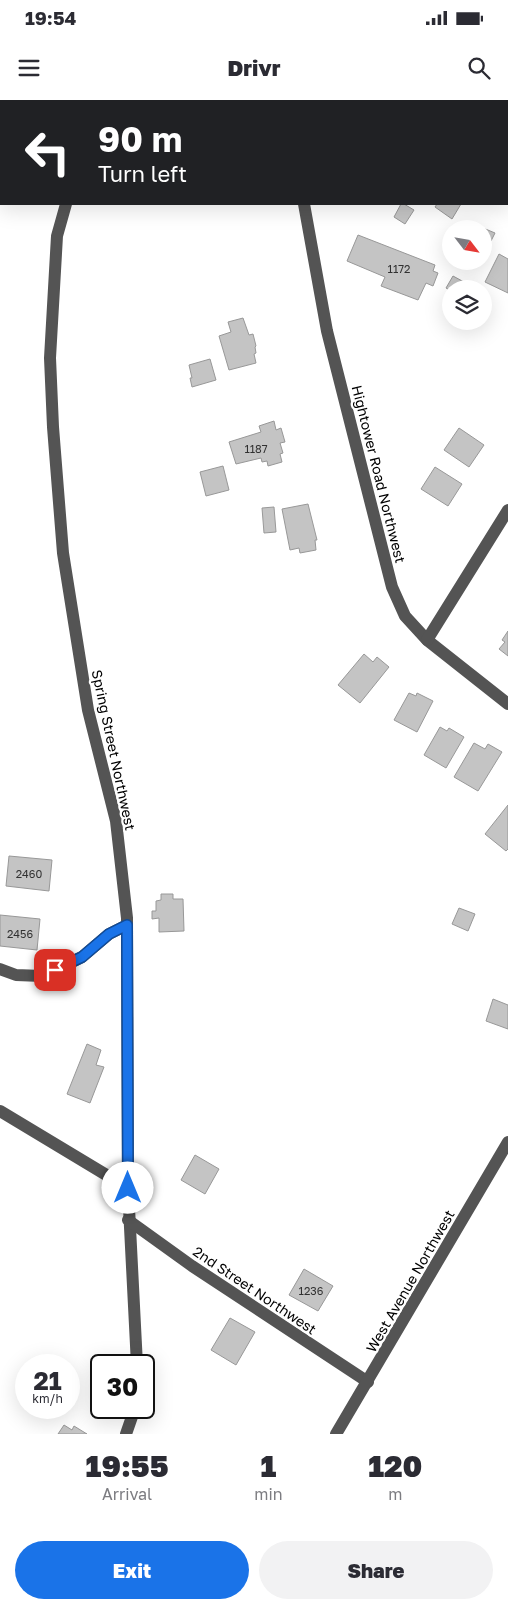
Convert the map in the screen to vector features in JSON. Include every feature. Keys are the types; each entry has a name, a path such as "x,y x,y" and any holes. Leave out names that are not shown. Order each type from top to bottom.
{"street":[{"name":"Spring Street Northwest","path":"66,205 57,236 50,358 53,437 64,553 88,710 116,821 127,925 128,1220 136,1354"},
{"name":"Hightower Road Northwest","path":"304,205 327,331 392,587 405,616 426,640 508,704"},
{"path":"426,640 508,510"},
{"path":"0,969 16,975 42,976 82,957 109,934 127,925"},
{"path":"0,1111 128,1188"},
{"name":"West Avenue Northwest","path":"336,1434 508,1142"},
{"name":"2nd Street Northwest","path":"128,1220 192,1266 368,1382"},
{"path":"126,1434 131,1419"}],"building":[{"path":"400,205 406,205 414,210 405,224 394,217"},
{"path":"436,205 460,205 452,219 435,207"},
{"path":"358,235 435,265 433,271 438,273 433,286 426,283 418,300 381,286 385,277 347,261"},
{"path":"499,254 508,259 508,293 492,285 492,280 486,280"},
{"path":"453,276 460,280 451,280"},
{"path":"243,318 249,335 253,334 256,346 256,353 254,354 256,363 229,370 219,336 231,332 228,322"},
{"path":"210,359 216,380 192,387 189,365"},
{"path":"274,421 276,430 281,428 285,442 280,443 283,453 280,454 282,462 268,466 267,461 262,462 261,458 236,464 229,442 261,432 259,426"},
{"path":"459,428 484,445 469,467 444,450"},
{"path":"223,466 229,490 206,496 200,472"},
{"path":"435,467 462,484 448,506 421,489"},
{"path":"308,504 317,540 315,540 316,550 300,553 299,548 290,550 282,509"},
{"path":"274,507 276,532 264,533 262,508"},
{"path":"508,631 508,656 499,649 505,642 502,640"},
{"path":"364,654 373,662 377,657 389,667 360,703 338,685"},
{"path":"409,693 416,696 417,693 433,701 417,732 394,720"},
{"path":"440,727 447,731 449,728 464,737 446,768 424,755"},
{"path":"474,743 485,749 488,744 502,752 478,791 454,777"},
{"path":"508,805 508,849 506,851 485,834"},
{"path":"9,856 52,860 49,891 6,886"},
{"path":"161,894 173,894 173,899 183,899 184,931 159,932 159,918 152,919 152,911 156,911 156,901 161,900"},
{"path":"459,908 475,914 468,931 452,924"},
{"path":"0,915 40,919 37,950 0,946"},
{"path":"493,999 508,1005 508,1029 486,1021"},
{"path":"87,1044 101,1050 96,1065 104,1067 90,1103 67,1094"},
{"path":"195,1155 219,1169 205,1194 181,1180"},
{"path":"304,1269 333,1286 318,1311 289,1295"},
{"path":"230,1318 255,1332 236,1365 211,1350"},
{"path":"64,1425 72,1430 74,1426 87,1434 58,1434"}],"route":[{"path":"55,970 82,957 109,934 127,925 128,1188"}]}
